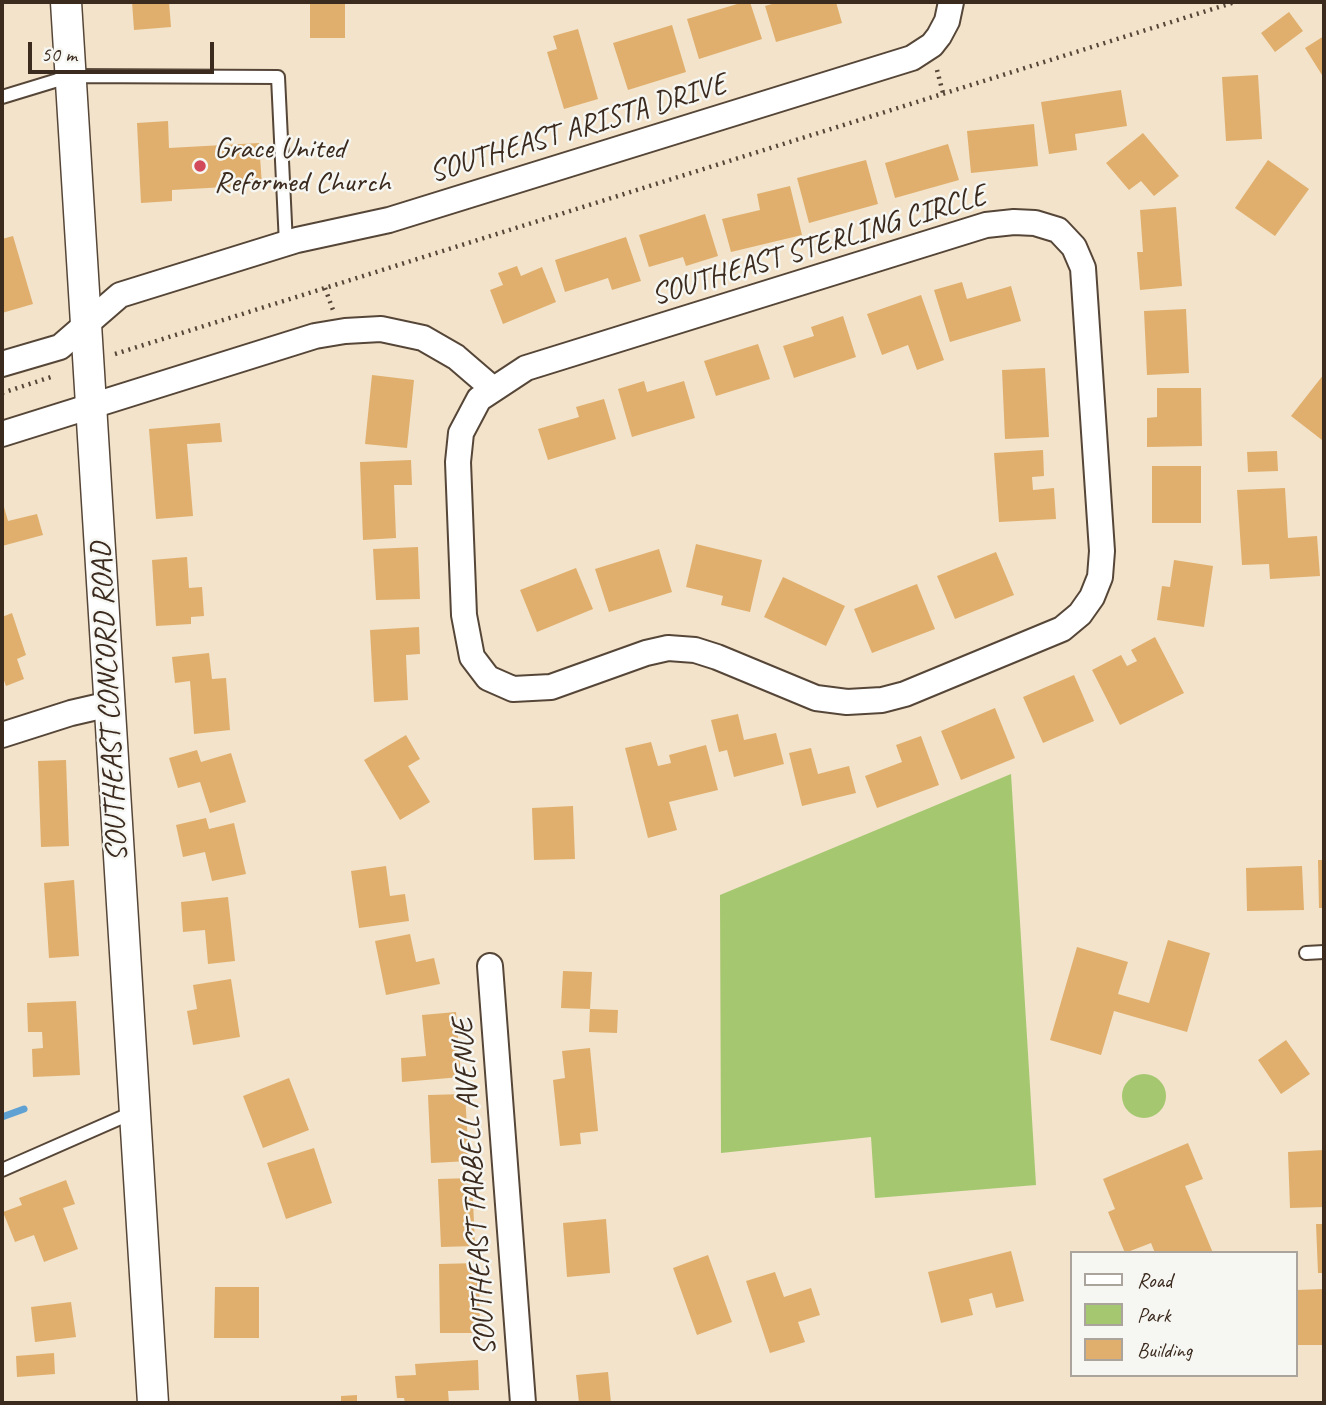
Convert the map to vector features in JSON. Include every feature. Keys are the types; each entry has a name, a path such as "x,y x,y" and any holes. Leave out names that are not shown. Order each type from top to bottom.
{"street":[{"name":"SOUTHEAST CONCORD ROAD","path":"66,2 153,1403"},
{"name":"SOUTHEAST ARISTA DRIVE","path":"2,364 60,347 120,295 286,244 389,220 912,58 932,45 939,36 947,21 951,2"},
{"name":"SOUTHEAST STERLING CIRCLE","path":"1035,223 1058,230 1074,247 1083,268 1102,551 1100,577 1086,606 1062,629 905,694 882,700 848,702 816,698 717,657 695,650 668,648 646,653 551,687 513,689 488,678 472,657 464,615 458,462 460,443 468,415 479,399 492,388 526,368 986,225 1035,223"},
{"path":"2,435 315,336 345,331 381,330 424,338 456,357 492,388"},
{"path":"2,735 71,713 110,704"},
{"name":"SOUTHEAST TARBELL AVENUE","path":"490,967 523,1403"}],"lane":[{"path":"2,97 71,76 278,76 286,244"},
{"path":"1306,953 1324,952"},
{"path":"2,1170 134,1112"}],"path":[{"path":"107,357 1235,2"},
{"path":"2,393 57,375"}],"green space":[{"path":"1011,774 1036,1185 875,1198 871,1137 721,1153 720,895"},
{"path":"1144,1074 1159,1081 1166,1096 1159,1111 1144,1118 1129,1111 1122,1096 1129,1081"}],"building":[{"path":"132,2 169,2 171,27 134,30"},
{"path":"310,2 345,2 345,38 310,38"},
{"path":"750,2 762,39 699,59 687,19"},
{"path":"779,2 836,2 842,23 776,42 765,6"},
{"path":"1289,12 1303,31 1275,52 1261,33"},
{"path":"672,25 686,72 628,90 613,43"},
{"path":"578,29 598,99 564,109 547,52 557,49 553,36"},
{"path":"1324,36 1324,74 1322,75 1305,48"},
{"path":"1258,75 1262,139 1226,141 1222,77"},
{"path":"1121,90 1127,126 1075,134 1077,150 1049,154 1041,102"},
{"name":"Grace United Reformed Church","path":"168,121 169,148 259,143 262,185 172,190 172,201 141,203 137,123"},
{"path":"1034,124 1038,166 971,173 967,131"},
{"path":"1143,133 1179,176 1154,196 1141,181 1129,190 1106,163"},
{"path":"948,144 959,180 895,198 885,163"},
{"path":"866,160 878,204 809,223 797,178"},
{"path":"1268,160 1309,189 1275,236 1235,208"},
{"path":"790,186 802,235 731,252 722,219 760,210 757,194"},
{"path":"1176,207 1182,286 1140,290 1137,252 1143,252 1140,210"},
{"path":"705,214 718,256 686,266 683,257 649,267 639,235"},
{"path":"13,236 33,304 2,313 2,239"},
{"path":"626,237 641,281 612,290 608,278 565,292 555,260"},
{"path":"517,266 521,276 542,267 556,302 503,324 490,290 503,285 498,273"},
{"path":"962,282 967,299 1011,286 1021,321 950,342 934,290"},
{"path":"921,295 944,360 917,370 908,345 882,355 867,314"},
{"path":"1186,309 1189,373 1147,375 1144,311"},
{"path":"843,316 856,357 794,378 783,346 814,336 811,327"},
{"path":"758,344 770,379 716,396 704,361"},
{"path":"1045,368 1049,437 1005,439 1002,370"},
{"path":"1324,374 1324,437 1322,440 1291,416"},
{"path":"372,375 414,380 407,448 365,444"},
{"path":"644,381 647,392 684,381 695,418 632,437 618,389"},
{"path":"1157,388 1201,388 1202,446 1147,447 1147,418 1157,417"},
{"path":"604,399 616,439 548,460 538,429 579,417 576,407"},
{"path":"220,423 222,442 187,444 193,516 156,519 149,429"},
{"path":"1043,450 1044,476 1032,477 1033,490 1054,488 1056,519 999,522 994,453"},
{"path":"1277,451 1278,471 1248,472 1247,452"},
{"path":"411,460 412,485 394,485 396,538 363,540 360,462"},
{"path":"1152,466 1201,466 1201,523 1152,523"},
{"path":"1285,488 1288,538 1317,536 1320,576 1270,579 1269,564 1242,565 1237,490"},
{"path":"2,507 8,521 37,514 43,535 2,546"},
{"path":"696,544 762,560 750,612 721,605 723,596 686,587"},
{"path":"418,547 420,599 376,600 373,549"},
{"path":"659,549 672,592 609,612 595,569"},
{"path":"996,552 1014,595 955,619 937,576"},
{"path":"187,557 189,588 202,587 204,616 191,617 191,624 156,626 152,560"},
{"path":"1174,560 1213,566 1204,627 1157,620 1162,586 1170,587"},
{"path":"576,568 593,609 537,632 520,590"},
{"path":"783,577 845,606 826,646 764,617"},
{"path":"917,584 935,629 872,653 854,609"},
{"path":"12,613 26,655 17,659 24,679 6,686 2,675 2,617"},
{"path":"419,627 420,654 406,655 408,700 374,702 370,630"},
{"path":"1155,637 1184,693 1120,725 1092,670 1121,655 1127,666 1137,661 1131,650"},
{"path":"209,653 212,679 226,678 230,730 194,734 190,681 175,683 172,657"},
{"path":"1074,675 1094,721 1043,743 1023,697"},
{"path":"995,708 1015,758 961,780 941,731"},
{"path":"738,714 744,740 776,733 784,764 734,777 727,750 719,752 711,720"},
{"path":"406,735 420,759 408,766 430,802 400,820 364,760"},
{"path":"921,736 939,785 877,808 865,776 902,762 896,745"},
{"path":"651,742 658,766 671,763 669,755 706,745 718,790 669,802 677,830 648,838 625,748"},
{"path":"811,748 818,774 849,766 856,793 802,806 789,753"},
{"path":"197,750 201,762 231,753 246,802 210,813 200,782 178,788 169,758"},
{"path":"66,760 69,846 41,847 38,761"},
{"path":"573,806 575,859 534,860 532,808"},
{"path":"206,818 209,829 234,823 246,874 212,881 205,852 183,857 176,825"},
{"path":"1318,860 1324,860 1324,908 1319,908"},
{"path":"386,866 390,896 405,894 409,921 359,928 351,871"},
{"path":"1302,866 1304,910 1247,911 1246,868"},
{"path":"74,880 79,956 49,958 44,883"},
{"path":"228,897 235,961 208,964 205,930 183,932 181,902"},
{"path":"410,934 416,962 434,958 440,984 386,995 375,941"},
{"path":"1168,940 1210,953 1187,1032 1114,1011 1101,1055 1050,1040 1077,947 1128,962 1118,994 1149,1003"},
{"path":"563,971 592,972 590,1009 561,1008"},
{"path":"231,979 240,1037 193,1045 187,1011 197,1009 193,985"},
{"path":"76,1001 80,1075 33,1077 32,1049 43,1048 42,1032 28,1032 27,1003"},
{"path":"590,1009 618,1010 617,1033 589,1032"},
{"path":"456,1012 461,1077 402,1082 401,1058 426,1056 422,1015"},
{"path":"1286,1040 1310,1074 1281,1094 1258,1060"},
{"path":"590,1048 598,1131 580,1133 581,1144 560,1146 553,1080 565,1078 562,1051"},
{"path":"289,1078 309,1130 263,1148 243,1096"},
{"path":"465,1094 469,1161 431,1163 428,1095"},
{"path":"1188,1143 1203,1179 1185,1186 1212,1251 1154,1251 1151,1243 1124,1251 1108,1212 1115,1209 1103,1179"},
{"path":"314,1148 332,1203 286,1219 267,1163"},
{"path":"1324,1150 1324,1207 1290,1208 1288,1152"},
{"path":"472,1178 475,1246 441,1247 438,1179"},
{"path":"66,1180 75,1204 63,1208 78,1249 44,1262 34,1235 15,1242 3,1212 22,1205 19,1198"},
{"path":"606,1219 610,1273 567,1277 563,1223"},
{"path":"1316,1224 1324,1224 1324,1273 1318,1273"},
{"path":"1011,1251 1024,1301 996,1308 992,1293 969,1299 973,1315 941,1323 928,1272"},
{"path":"708,1255 732,1322 697,1335 673,1268"},
{"path":"479,1263 480,1333 440,1333 439,1264"},
{"path":"775,1272 784,1297 811,1288 820,1315 798,1322 805,1342 770,1353 746,1281"},
{"path":"215,1287 259,1287 259,1338 214,1338"},
{"path":"1324,1289 1324,1345 1298,1345 1298,1290"},
{"path":"71,1302 76,1337 35,1342 31,1307"},
{"path":"54,1353 55,1374 17,1377 16,1356"},
{"path":"478,1360 479,1390 448,1391 449,1403 405,1403 404,1398 397,1398 395,1376 416,1375 415,1364"},
{"path":"608,1372 611,1403 579,1403 576,1375"},
{"path":"357,1395 357,1403 341,1403 341,1396"}],"waterway":[{"path":"2,1117 24,1109"}],"place":[{"name":"Grace United Reformed Church","path":"200,166"}]}
